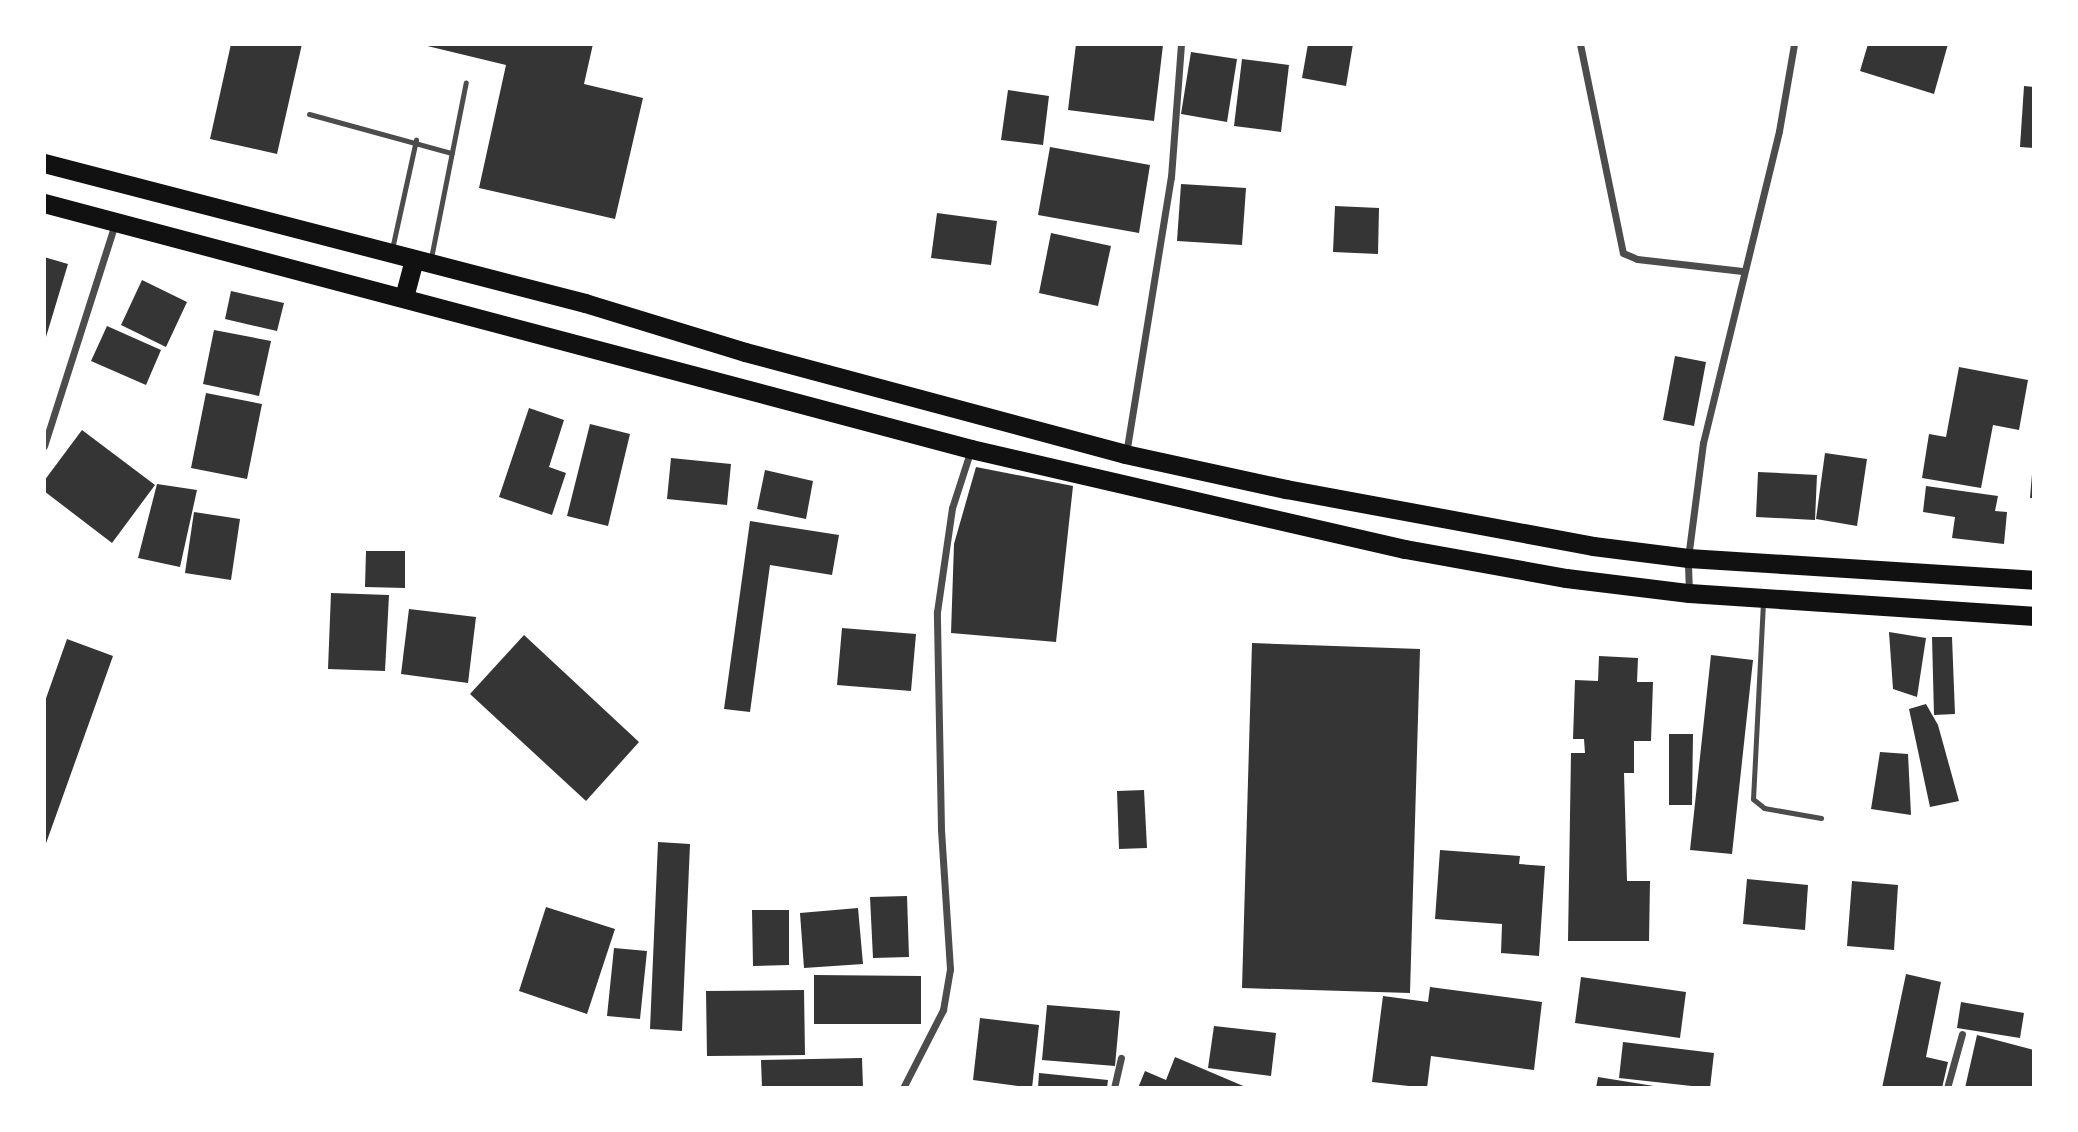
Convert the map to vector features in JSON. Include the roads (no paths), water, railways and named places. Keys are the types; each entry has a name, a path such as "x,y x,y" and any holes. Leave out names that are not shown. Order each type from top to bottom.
{"highway":[{"path":"44,163 392,252 1125,454 1510,531 1688,558 2034,580"},
{"path":"44,203 971,449 1405,549 1566,578 1689,593 2034,616"},
{"path":"404,297 422,261"}],"street":[{"path":"1125,454 1171,177 1181,44"},
{"path":"1580,44 1623,253 1637,259 1742,271"},
{"path":"1689,593 1688,558 1703,443 1742,271 1779,131 1794,44"},
{"path":"44,446 115,222"},
{"path":"903,1088 943,1010 950,969 940,804 937,612 952,508 971,449"},
{"path":"1947,1088 1962,1034"},
{"path":"1114,1088 1121,1058"}],"lane":[{"path":"422,261 452,153 466,82"},
{"path":"309,114 416,140 452,153"},
{"path":"392,252 416,140"},
{"path":"1763,599 1753,799 1764,808 1821,818"}]}
